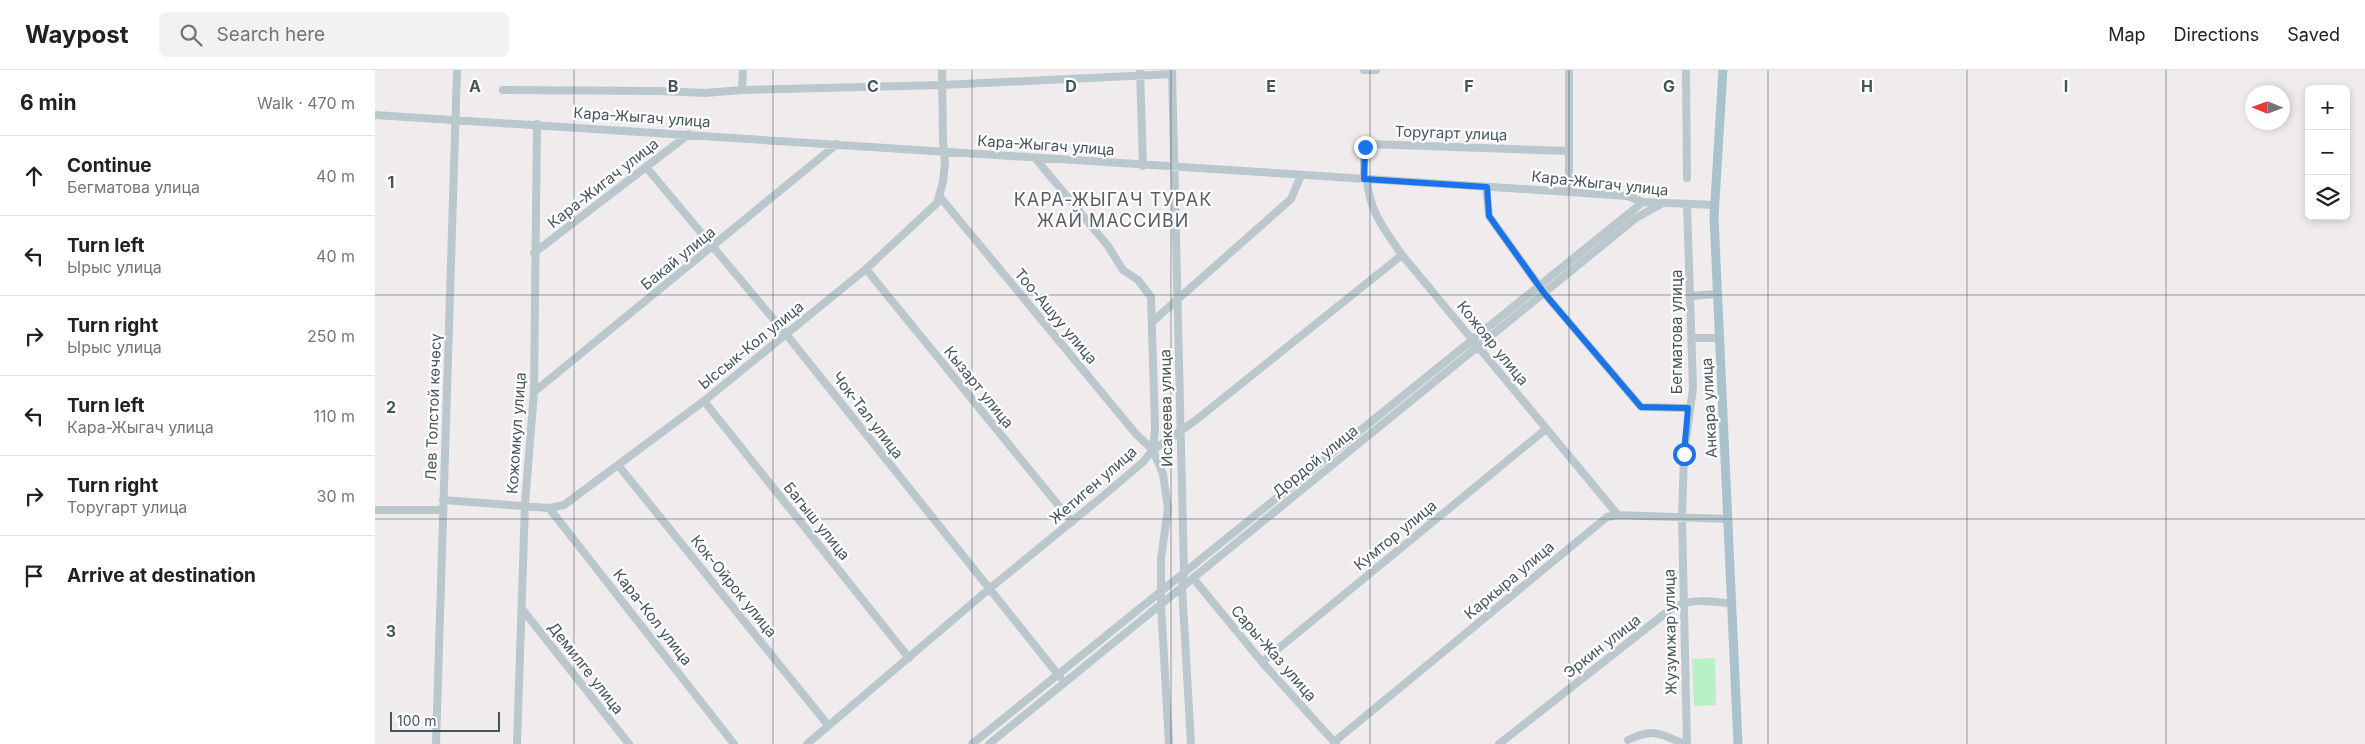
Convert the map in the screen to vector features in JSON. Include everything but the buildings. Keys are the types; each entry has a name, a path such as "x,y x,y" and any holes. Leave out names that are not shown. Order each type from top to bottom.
{"main road":[{"name":"Анкара улица","path":"1723,70 1714,206 1738,744"}],"street":[{"name":"Лев Толстой көчөсү","path":"436,744 457,70"},
{"path":"742,90 743,70"},
{"path":"940,197 945,163 942,70"},
{"path":"1364,70 1376,70"},
{"path":"1569,70 1569,192"},
{"path":"1686,70 1687,178"},
{"path":"503,90 657,91 705,94 742,90 942,85 1172,72"},
{"name":"Исакеева улица","path":"1172,72 1176,168 1179,431 1185,572 1182,587 1191,744"},
{"path":"1140,73 1143,166"},
{"name":"Кара-Жыгач улица","path":"375,115 1569,192 1631,198 1643,202 1714,206"},
{"name":"Кожомкул улица","path":"517,744 525,504 535,392 534,253 537,124"},
{"name":"Кара-Жигач улица","path":"534,253 689,134"},
{"name":"Бакай улица","path":"535,392 715,247 837,144"},
{"name":"Торугарт улица","path":"1366,179 1363,150 1369,144 1569,151"},
{"name":"Исакеева улица","path":"1036,158 1108,246 1123,270 1145,288 1151,297 1155,429 1153,450 1163,474 1168,509 1161,559 1161,604 1169,744"},
{"name":"Чок-Тал улица","path":"646,167 786,334 1065,683"},
{"path":"1151,322 1291,199 1301,175"},
{"name":"Кожояр улица","path":"1366,179 1368,198 1377,219 1402,255 1618,515"},
{"path":"1487,187 1489,216 1544,293 1641,407 1688,408"},
{"name":"Ыссык-Кол улица","path":"549,508 564,505 704,401 866,269 931,210 940,197"},
{"name":"Тоо-Ашуу улица","path":"940,197 1136,434 1153,450"},
{"path":"1631,198 1631,210"},
{"name":"Дордой улица","path":"972,744 1472,338 1643,202"},
{"name":"Дордой улица","path":"989,744 1636,218 1662,203"},
{"name":"Бегматова улица","path":"1682,518 1688,408 1693,388 1687,205"},
{"name":"Жетиген улица","path":"807,744 1143,462 1153,450 1196,420 1402,255"},
{"name":"Кызарт улица","path":"866,269 1072,522"},
{"path":"1690,296 1717,294"},
{"path":"1692,338 1719,338"},
{"name":"Багыш улица","path":"704,401 909,658"},
{"name":"Кумтор улица","path":"1262,662 1546,429"},
{"name":"Кок-Ойрок улица","path":"619,464 828,725"},
{"path":"443,500 525,504 549,508"},
{"name":"Кара-Кол улица","path":"549,508 734,744"},
{"path":"375,510 443,510"},
{"name":"Каркыра улица","path":"1335,743 1607,517 1618,515 1728,519"},
{"name":"Жузумжар улица","path":"1682,518 1686,744"},
{"name":"Сары-Жаз улица","path":"1193,578 1262,662 1335,743"},
{"path":"1683,602 1714,601 1732,604"},
{"name":"Эркин улица","path":"1499,744 1683,602"},
{"name":"Демилге улица","path":"522,609 629,744"},
{"path":"1628,740 1645,732 1654,732 1686,744"}],"green space":[{"path":"1715,658 1716,705 1694,706 1692,659"}],"district":[{"name":"КАРА-ЖЫГАЧ ТУРАК ЖАЙ МАССИВИ","path":"1113,209"}],"route":[{"path":"1365,147 1363,150 1364,179 1487,187 1489,216 1544,293 1641,407 1688,408 1684,454"}]}
